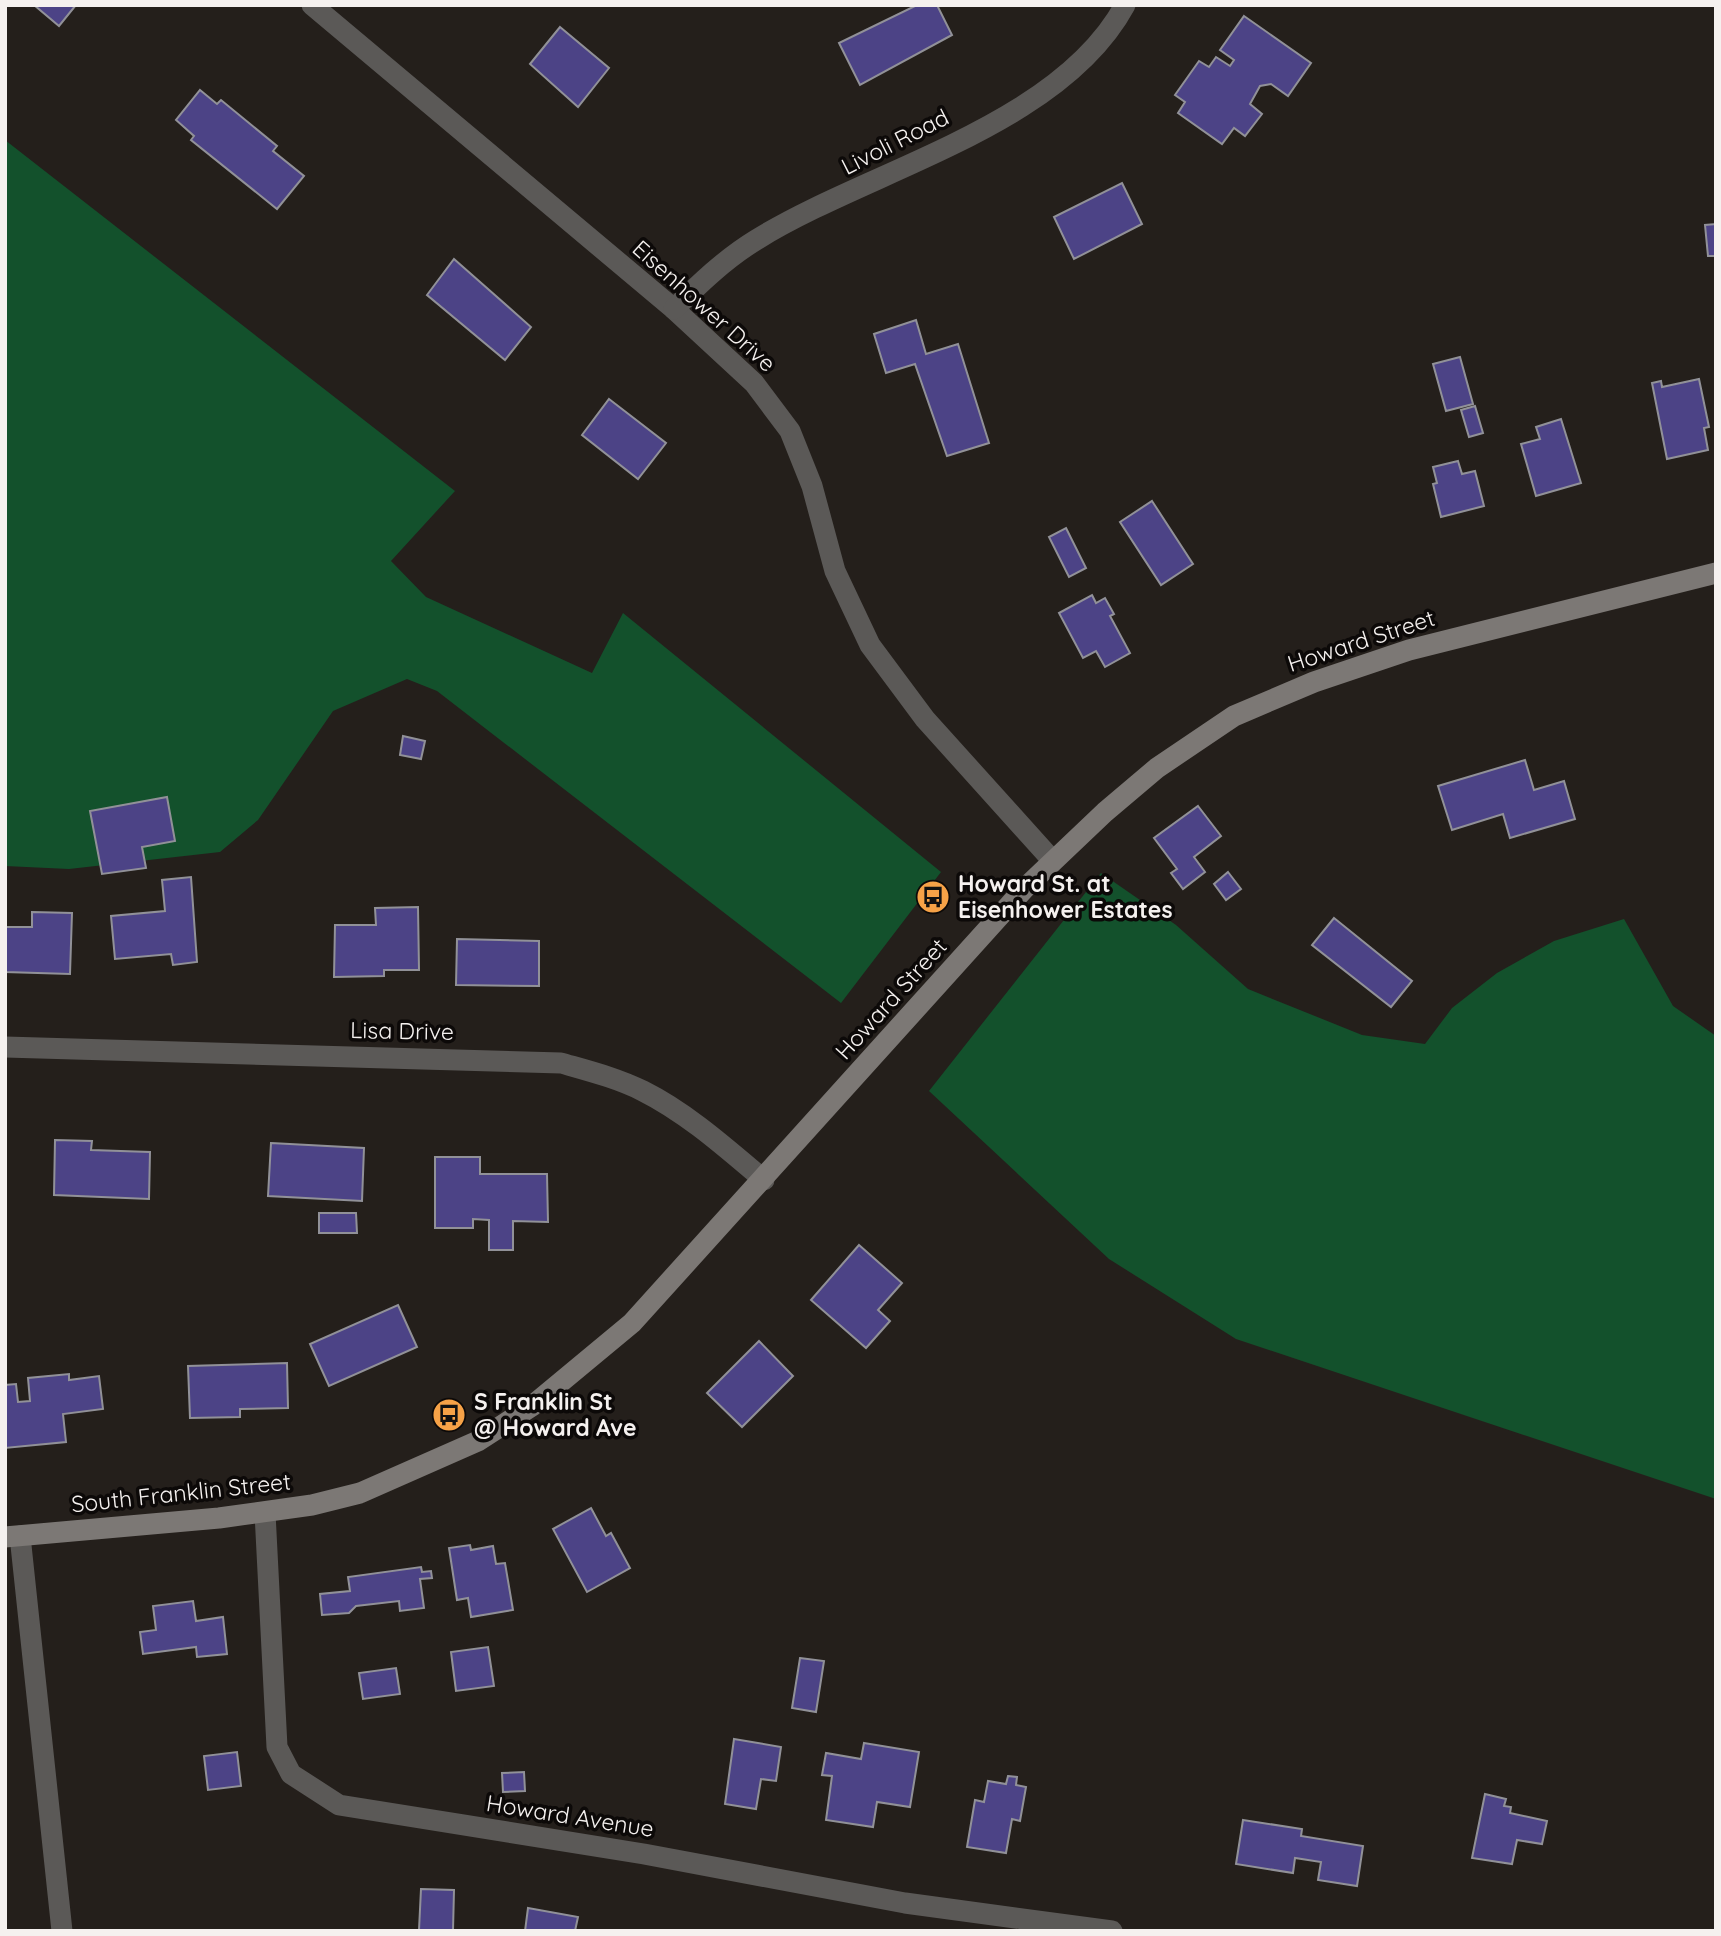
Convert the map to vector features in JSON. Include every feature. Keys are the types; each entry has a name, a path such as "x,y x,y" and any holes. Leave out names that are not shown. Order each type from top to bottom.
{"main road":[{"name":"Howard Street","path":"360,1493 447,1457 532,1406 632,1323 1052,860 1157,768 1246,711 1314,682 1409,650 1716,573"},
{"name":"South Franklin Street","path":"13,1536 265,1513 360,1493"}],"street":[{"name":"Eisenhower Drive","path":"312,5 674,309 754,383 790,431 812,486 835,571 870,645 925,719 1052,860"},
{"name":"Livoli Road","path":"674,309 711,272 757,240 1017,110 1079,65 1112,28 1125,5"},
{"name":"Lisa Drive","path":"5,1047 561,1063 601,1074 643,1091 685,1117 764,1180"},
{"name":"Howard Avenue","path":"265,1513 277,1747 291,1773 339,1805 644,1854 905,1903 1112,1931"},
{"path":"13,1536 62,1931"}],"green space":[{"path":"5,140 455,491 391,561 426,597 592,673 623,613 941,872 841,1003 437,691 407,679 333,711 258,820 220,852 69,869 5,866"},
{"path":"1101,873 1176,925 1248,989 1362,1035 1425,1044 1452,1008 1497,973 1554,941 1624,919 1673,1006 1716,1036 1716,1499 1236,1339 1109,1259 929,1091"}],"building":[{"path":"34,5 76,5 59,26"},
{"path":"917,5 937,5 952,35 860,85 839,43"},
{"path":"1244,16 1311,63 1288,96 1271,84 1260,86 1250,104 1262,114 1245,136 1234,128 1222,144 1178,113 1185,102 1175,95 1199,61 1209,67 1216,57 1230,66 1234,60 1220,50"},
{"path":"560,27 609,68 578,107 530,64"},
{"path":"200,90 217,104 221,100 277,146 273,151 304,176 277,209 191,140 194,136 176,120"},
{"path":"1122,183 1142,224 1074,259 1054,217"},
{"path":"1716,224 1716,256 1708,256 1705,225"},
{"path":"454,259 531,327 505,360 427,295"},
{"path":"916,320 926,354 958,344 989,443 947,456 915,364 886,373 874,334"},
{"path":"1460,357 1473,404 1446,411 1433,364"},
{"path":"1699,379 1709,427 1704,428 1708,450 1667,459 1652,383 1661,381 1662,387"},
{"path":"609,399 666,443 638,479 582,435"},
{"path":"1475,406 1483,433 1469,437 1461,410"},
{"path":"1561,419 1581,483 1536,496 1521,444 1540,439 1536,427"},
{"path":"1458,461 1462,474 1475,471 1484,506 1441,517 1433,484 1437,483 1433,467"},
{"path":"1152,501 1193,564 1161,585 1120,522"},
{"path":"1066,528 1086,568 1069,577 1049,537"},
{"path":"1092,595 1096,603 1105,598 1114,614 1110,616 1130,653 1105,667 1096,651 1083,658 1059,613"},
{"path":"403,736 425,741 421,759 400,755"},
{"path":"1525,760 1534,790 1564,781 1575,819 1510,838 1503,814 1452,830 1438,786"},
{"path":"167,797 175,841 142,847 146,868 102,874 90,811"},
{"path":"1198,806 1221,836 1194,857 1205,872 1183,889 1171,873 1177,869 1154,838"},
{"path":"1228,872 1241,889 1226,900 1214,884"},
{"path":"191,877 197,962 173,965 171,954 115,959 111,916 165,911 162,880"},
{"path":"418,907 419,970 384,970 384,976 334,977 335,925 376,925 375,908"},
{"path":"32,912 72,913 70,974 5,972 5,927 32,927"},
{"path":"1334,918 1412,981 1391,1007 1312,945"},
{"path":"457,939 539,941 539,986 456,985"},
{"path":"55,1140 92,1141 91,1150 150,1152 149,1199 54,1195"},
{"path":"271,1143 364,1148 362,1201 268,1196"},
{"path":"435,1157 480,1157 480,1174 547,1174 548,1222 513,1221 513,1250 489,1250 489,1220 473,1219 473,1228 435,1228"},
{"path":"319,1213 356,1213 357,1233 319,1233"},
{"path":"859,1245 902,1283 878,1310 890,1321 866,1348 811,1300"},
{"path":"398,1305 417,1347 329,1386 310,1344"},
{"path":"759,1341 793,1376 742,1427 707,1393"},
{"path":"287,1363 288,1408 240,1409 240,1417 190,1418 188,1366"},
{"path":"69,1374 69,1380 99,1376 103,1409 63,1414 66,1442 5,1448 5,1385 16,1384 18,1402 30,1401 28,1378"},
{"path":"591,1508 606,1536 611,1533 630,1568 587,1592 553,1529"},
{"path":"470,1545 471,1550 493,1546 496,1564 505,1563 513,1610 471,1617 468,1598 457,1600 449,1548"},
{"path":"421,1567 422,1572 431,1571 432,1578 420,1579 424,1608 400,1611 399,1601 356,1606 349,1613 322,1615 320,1594 350,1591 348,1577"},
{"path":"193,1601 196,1621 223,1617 227,1654 197,1657 196,1647 143,1654 140,1632 156,1630 153,1606"},
{"path":"488,1647 494,1686 456,1691 451,1652"},
{"path":"800,1658 824,1661 816,1712 792,1708"},
{"path":"396,1668 400,1694 363,1699 359,1673"},
{"path":"734,1739 781,1747 776,1781 761,1779 756,1809 725,1804"},
{"path":"864,1743 919,1752 910,1807 877,1802 873,1827 826,1820 832,1776 822,1775 826,1753 861,1759"},
{"path":"237,1752 241,1786 208,1790 204,1756"},
{"path":"524,1772 525,1791 503,1792 502,1773"},
{"path":"1008,1776 1017,1777 1016,1785 1026,1787 1020,1821 1012,1819 1006,1853 967,1847 975,1800 984,1802 988,1781 1006,1784"},
{"path":"1485,1794 1506,1799 1504,1806 1511,1807 1510,1813 1547,1821 1542,1844 1517,1840 1512,1864 1472,1858"},
{"path":"1243,1820 1302,1829 1301,1836 1363,1846 1357,1886 1318,1880 1321,1862 1295,1858 1293,1873 1236,1864"},
{"path":"421,1889 454,1890 453,1931 419,1930"},
{"path":"528,1908 578,1917 575,1931 525,1931"}],"place":[{"name":"Howard St. at Eisenhower Estates","path":"933,897"},
{"name":"S Franklin St @ Howard Ave","path":"449,1415"}]}
